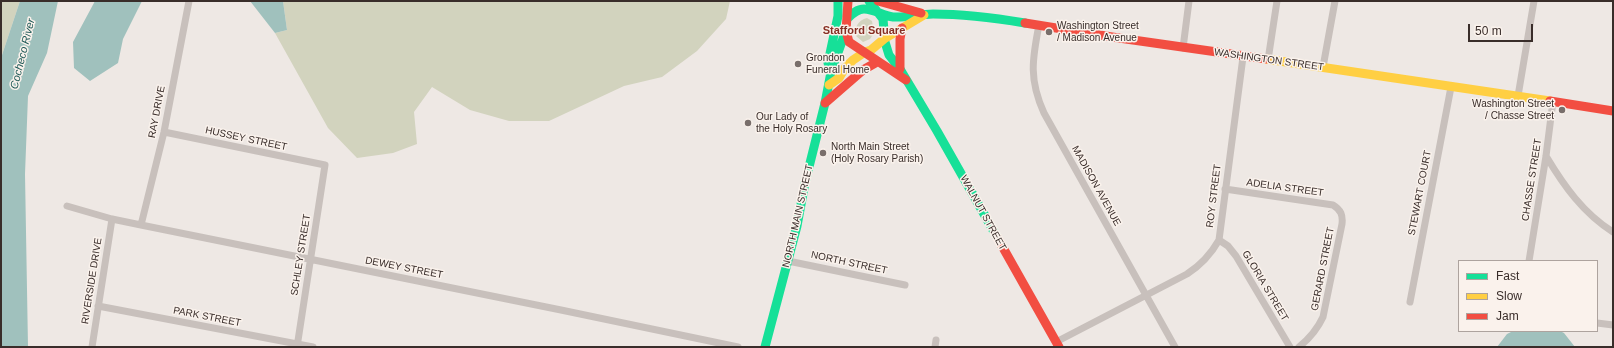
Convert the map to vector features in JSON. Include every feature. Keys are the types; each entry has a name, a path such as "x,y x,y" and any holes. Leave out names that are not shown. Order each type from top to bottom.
{"main road":[{"name":"NORTH MAIN STREET","path":"829,85 826,70 837,22 838,1"},
{"path":"848,1 848,18 845,33 852,45 865,52"},
{"path":"869,1 883,19 885,32 884,39"},
{"path":"878,1 925,14"},
{"path":"848,18 853,13 862,9 880,14"},
{"name":"WASHINGTON STREET","path":"880,14 893,17 925,14 957,14 1518,96 1613,112"},
{"path":"829,85 839,78 845,68 853,60 871,50 884,39 925,14"},
{"path":"900,69 901,60 899,42 902,28"},
{"name":"NORTH MAIN STREET","path":"765,347 797,226 805,183 825,103 831,72 845,33"},
{"name":"WALNUT STREET","path":"884,39 890,57 894,64 900,69 938,131 1057,345"},
{"name":"WALNUT STREET","path":"865,52 892,73 906,80"},
{"path":"825,103 863,70 877,62"}],"street":[{"name":"RAY DRIVE","path":"141,226 164,132 189,1"},
{"path":"1183,48 1189,1"},
{"path":"1268,60 1277,1"},
{"path":"1323,67 1335,1"},
{"path":"1518,96 1534,1"},
{"name":"MADISON AVENUE","path":"1039,25 1033,65 1034,87 1037,98 1175,347"},
{"name":"ROY STREET","path":"1057,345 1198,267 1219,240 1243,57"},
{"name":"STEWART COURT","path":"1410,302 1451,87"},
{"name":"CHASSE STREET","path":"1529,260 1553,102"},
{"name":"HUSSEY STREET","path":"164,132 325,165"},
{"path":"1546,156 1558,176 1583,209 1599,223 1613,232"},
{"name":"SCHLEY STREET","path":"297,345 325,165"},
{"name":"ADELIA STREET","path":"1225,189 1333,205 1340,210"},
{"name":"DEWEY STREET","path":"67,206 141,226 553,308 738,347"},
{"name":"GERARD STREET","path":"1299,347 1319,327 1324,317 1343,218 1340,210"},
{"name":"RIVERSIDE DRIVE","path":"92,347 112,219"},
{"name":"GLORIA STREET","path":"1219,240 1228,246 1236,256 1290,347"},
{"name":"NORTH STREET","path":"788,261 905,285"},
{"name":"PARK STREET","path":"98,306 313,347"},
{"path":"1598,323 1613,325"}],"green space":[{"path":"1,1 20,1 1,58"},
{"path":"283,1 730,1 726,19 697,51 662,77 624,86 549,121 509,121 470,110 432,87 414,112 417,144 393,153 357,158 328,128 275,33 287,30"},
{"path":"867,18 872,21 874,33 870,39 863,42 856,36 856,30 859,22"}],"water":[{"name":"Cocheco River","path":"20,1 58,1 47,53 28,96 25,174 28,347 1,347 1,58"},
{"path":"95,1 142,1 123,39 118,63 90,81 74,68 73,42"},
{"path":"250,1 283,1 287,30 275,33"},
{"path":"1511,332 1562,332 1575,347 1497,347 1507,334"}],"traffic: fast":[{"path":"828,63 838,16 838,1"},
{"path":"869,1 883,19 885,42 889,55 900,69 937,131 997,237"},
{"path":"848,18 853,13 864,9 893,17 945,14 1025,23"},
{"path":"765,347 797,226 805,183 825,103 831,72 845,33"}],"traffic: slow":[{"path":"829,85 839,78 845,68 853,60 924,15"},
{"path":"1266,59 1550,101"}],"traffic: jam":[{"path":"848,1 846,31 849,42 906,80"},
{"path":"878,1 921,13"},
{"path":"1025,23 1266,59"},
{"path":"900,69 900,39 902,28"},
{"path":"825,103 863,70 877,62"},
{"path":"1550,101 1613,111"},
{"path":"997,237 1059,347"}],"place":[{"name":"Washington Street / Madison Avenue","path":"1049,32"},
{"name":"Grondon Funeral Home","path":"798,64"},
{"name":"Washington Street / Chasse Street","path":"1562,110"},
{"name":"Our Lady of the Holy Rosary","path":"748,123"},
{"name":"North Main Street (Holy Rosary Parish)","path":"823,153"}],"district":[{"name":"Stafford Square","path":"864,31"}]}
